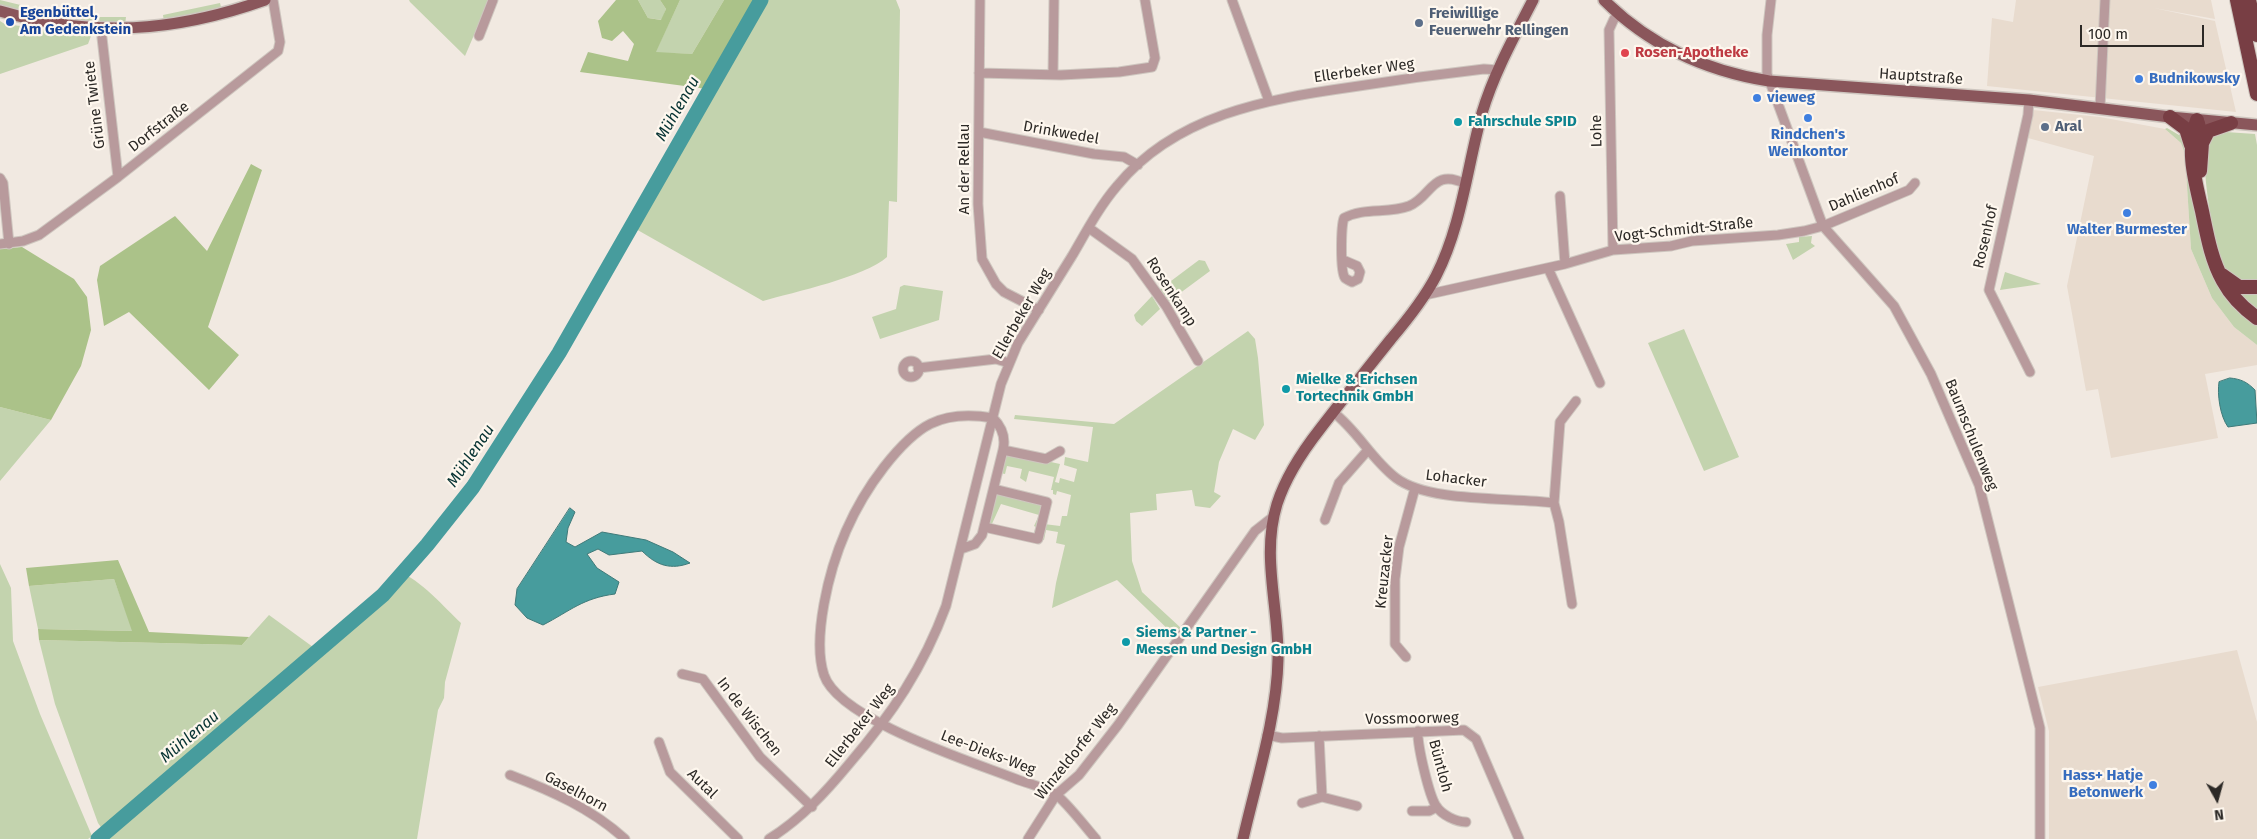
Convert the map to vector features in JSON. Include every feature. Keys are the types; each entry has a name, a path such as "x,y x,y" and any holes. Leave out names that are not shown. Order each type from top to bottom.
{"highway":[{"path":"2237,0 2257,94"},
{"path":"2250,0 2257,35"},
{"path":"2170,117 2186,130 2196,144"},
{"path":"2197,120 2196,144 2202,211 2208,240 2218,272 2233,296 2257,318"},
{"path":"2196,144 2208,131 2233,123"},
{"path":"2218,272 2236,285 2247,288 2257,287"}],"main road":[{"path":"0,11 48,23 101,30 151,28 224,13 265,0"},
{"path":"1244,839 1274,698 1278,659 1270,559 1274,516 1281,493 1290,472 1333,412 1425,295 1445,255 1466,184 1482,114 1498,70 1533,0"},
{"name":"Hauptstraße","path":"1604,0 1620,15 1658,42 1696,61 1738,76 1769,81 2029,100 2197,120 2257,125"}],"street":[{"name":"Dorfstraße","path":"0,178 3,183 4,244 23,241 39,235 118,177 278,50 280,42 273,0"},
{"path":"479,36 493,0"},
{"name":"An der Rellau","path":"980,0 978,223 982,259 989,274 1004,292 1039,310"},
{"path":"1053,75 1054,0"},
{"path":"979,73 1053,75 1119,72 1152,67 1155,58 1145,0"},
{"path":"1232,0 1269,100"},
{"name":"Baumschulenweg","path":"1771,0 1766,67 1769,81 1823,226 1894,306 1943,400 1979,485 2040,728 2040,839"},
{"path":"2100,108 2105,0"},
{"name":"Lohe","path":"1613,250 1609,30 1614,19 1620,15"},
{"name":"Grüne Twiete","path":"101,30 118,177"},
{"name":"Ellerbeker Weg","path":"769,839 812,807 883,725 906,690 934,640 946,606 993,418 1009,363 1089,228 1118,185 1138,165 1171,139 1227,113 1269,100 1430,76 1484,69 1498,70"},
{"name":"Rosenhof","path":"2029,100 2028,115 1989,290 2030,372"},
{"name":"Drinkwedel","path":"979,132 1094,154 1124,157 1138,165"},
{"path":"1343,260 1340,240 1341,226 1344,218 1352,213 1410,206 1420,199 1432,185 1443,180 1453,179 1466,184"},
{"name":"Dahlienhof","path":"1823,226 1909,190 1915,182"},
{"path":"1560,196 1565,264"},
{"name":"Vogt-Schmidt-Straße","path":"1425,295 1565,264 1613,250 1671,246 1706,240 1778,235 1823,226"},
{"name":"Rosenkamp","path":"1089,228 1132,258 1166,306 1198,361"},
{"path":"1548,268 1600,384"},
{"path":"918,368 996,359 1009,363"},
{"path":"1572,604 1559,522 1554,503 1560,422 1576,401"},
{"name":"Lohacker","path":"1333,412 1350,426 1384,468 1398,480 1414,488 1444,495 1554,503"},
{"name":"Lee-Dieks-Weg","path":"993,418 965,414 941,418 911,437 895,452 867,491 840,546 827,588 820,644 824,674 830,687 883,725 1056,795 1096,839"},
{"path":"961,549 979,541 994,489 1005,439 1002,430 993,418"},
{"path":"1003,450 1046,459 1060,451"},
{"path":"1325,520 1339,483 1368,450"},
{"name":"Kreuzacker","path":"1406,657 1396,644 1395,579 1399,547 1414,488"},
{"path":"984,527 1038,540 1047,502 994,489"},
{"name":"Winzeldorfer Weg","path":"1028,839 1056,795 1078,775 1118,725 1255,531 1274,516"},
{"name":"In de Wischen","path":"682,674 703,679 760,757 812,807"},
{"name":"Vossmoorweg","path":"1267,735 1282,738 1464,730 1476,739 1519,839"},
{"name":"Büntloh","path":"1418,731 1418,743 1437,807 1456,822 1466,822"},
{"path":"1319,736 1322,797"},
{"name":"Autal","path":"659,742 670,772 738,839"},
{"name":"Gaselhorn","path":"510,775 552,791 592,814 625,839"},
{"path":"1302,803 1322,797 1357,806"},
{"name":"Büntloh","path":"1412,811 1429,811 1437,807"}],"shaded area":[{"path":"2016,0 2211,0 2215,19 2154,8 2215,21 2236,112 1987,86 1992,18 2013,22"},
{"path":"2033,110 2100,117 2165,129 2181,143 2185,154 2191,249 2212,298 2234,327 2257,345 2257,365 2205,374 2218,438 2111,458 2098,389 2086,391 2067,286 2094,156 2028,138"},
{"name":"Hass+ Hatje Betonwerk","path":"2237,650 2257,722 2257,839 2049,839 2049,731 2038,687"}],"green space":[{"path":"0,0 41,10 96,17 94,21 86,23 62,21 0,7"},
{"path":"409,0 489,0 465,56"},
{"path":"616,0 638,0 648,18 661,20 666,9 660,0 680,0 656,52 692,54 724,0 758,0 707,89 580,72 588,52 628,61 634,44 623,31 612,41 602,38 598,21"},
{"path":"638,0 660,0 666,9 662,20 648,18"},
{"path":"680,0 724,0 692,54 655,53"},
{"path":"767,0 896,0 900,10 897,202 889,201 887,257 863,271 763,301 634,228"},
{"path":"220,3 221,7 219,10 164,22 163,15"},
{"path":"99,17 126,17 125,25 100,25"},
{"path":"0,21 11,28 12,25 89,34 91,36 88,44 0,74"},
{"path":"2167,128 2179,135 2186,136 2205,247 2257,322 2257,345 2234,327 2212,298 2191,249 2185,154 2181,143 2165,129"},
{"path":"2226,132 2255,134 2257,145 2257,283 2235,280 2229,275 2224,266 2214,231 2207,189 2205,153 2207,143 2211,139"},
{"path":"251,164 262,170 208,327 239,355 209,390 129,312 104,326 97,280 100,266 175,216 207,251"},
{"path":"1812,236 1811,243 1815,246 1793,260 1786,244 1799,242 1799,237"},
{"path":"22,247 74,279 87,297 91,330 81,366 51,420 0,407 0,249"},
{"path":"1199,260 1205,261 1210,271 1168,302 1159,290"},
{"path":"2005,272 2041,284 2000,290"},
{"path":"904,285 943,291 939,320 880,339 872,317 896,309 900,287"},
{"path":"2236,290 2257,291 2257,313"},
{"path":"1152,296 1160,309 1142,326 1136,321 1134,315"},
{"path":"1684,329 1739,457 1704,471 1648,343"},
{"path":"1248,331 1255,339 1264,425 1255,440 1233,429 1219,462 1214,492 1221,496 1210,508 1195,506 1192,490 1156,494 1157,510 1130,513 1132,561 1142,592 1182,629 1176,637 1117,580 1052,608 1065,545 1056,543 1058,532 1046,530 1044,540 1040,539 1044,524 1060,526 1062,516 1067,516 1071,495 1057,491 1056,495 1053,494 1053,490 1051,490 1054,477 1029,471 1026,482 1020,478 1022,469 1007,466 1005,474 1000,473 1005,456 1010,453 1060,464 1055,482 1059,483 1060,478 1074,482 1077,469 1064,465 1065,457 1088,462 1093,427 1014,419 1015,415 1114,424"},
{"path":"0,407 51,420 0,481"},
{"path":"995,494 1044,504 1038,533 1033,535 1036,527 1034,526 1039,515 1001,504 991,526 989,523"},
{"path":"118,560 149,632 249,637 242,645 39,640 38,629 132,631 114,579 29,586 26,568"},
{"path":"0,564 11,588 13,641 40,714 92,836 88,839 0,839"},
{"path":"399,572 424,587 461,623 445,682 444,698 438,710 417,839 109,839 98,823 55,704 39,640 242,645 269,615 313,647"},
{"path":"114,579 133,631 38,629 29,586"}],"water":[{"path":"2230,378 2244,381 2255,390 2257,423 2228,427 2225,422 2218,393 2219,382"},
{"path":"570,508 575,512 568,528 566,542 575,547 602,532 646,540 673,552 690,563 670,566 653,560 642,551 609,555 598,549 587,554 597,568 619,582 615,594 585,602 543,625 527,618 515,605 517,589"}],"waterway":[{"name":"Mühlenau","path":"98,839 383,595 427,545 473,487 559,353 761,0"}],"place":[{"name":"Egenbüttel, Am Gedenkstein","path":"10,22"},
{"name":"Freiwillige Feuerwehr Rellingen","path":"1419,23"},
{"name":"Rosen-Apotheke","path":"1625,53"},
{"name":"Budnikowsky","path":"2139,79"},
{"name":"vieweg","path":"1757,98"},
{"name":"Rindchen's Weinkontor","path":"1808,118"},
{"name":"Fahrschule SPID","path":"1458,122"},
{"name":"Aral","path":"2045,127"},
{"name":"Walter Burmester","path":"2127,213"},
{"name":"Mielke & Erichsen Tortechnik GmbH","path":"1286,389"},
{"name":"Siems & Partner - Messen und Design GmbH","path":"1126,642"},
{"name":"Hass+ Hatje Betonwerk","path":"2153,785"}]}
